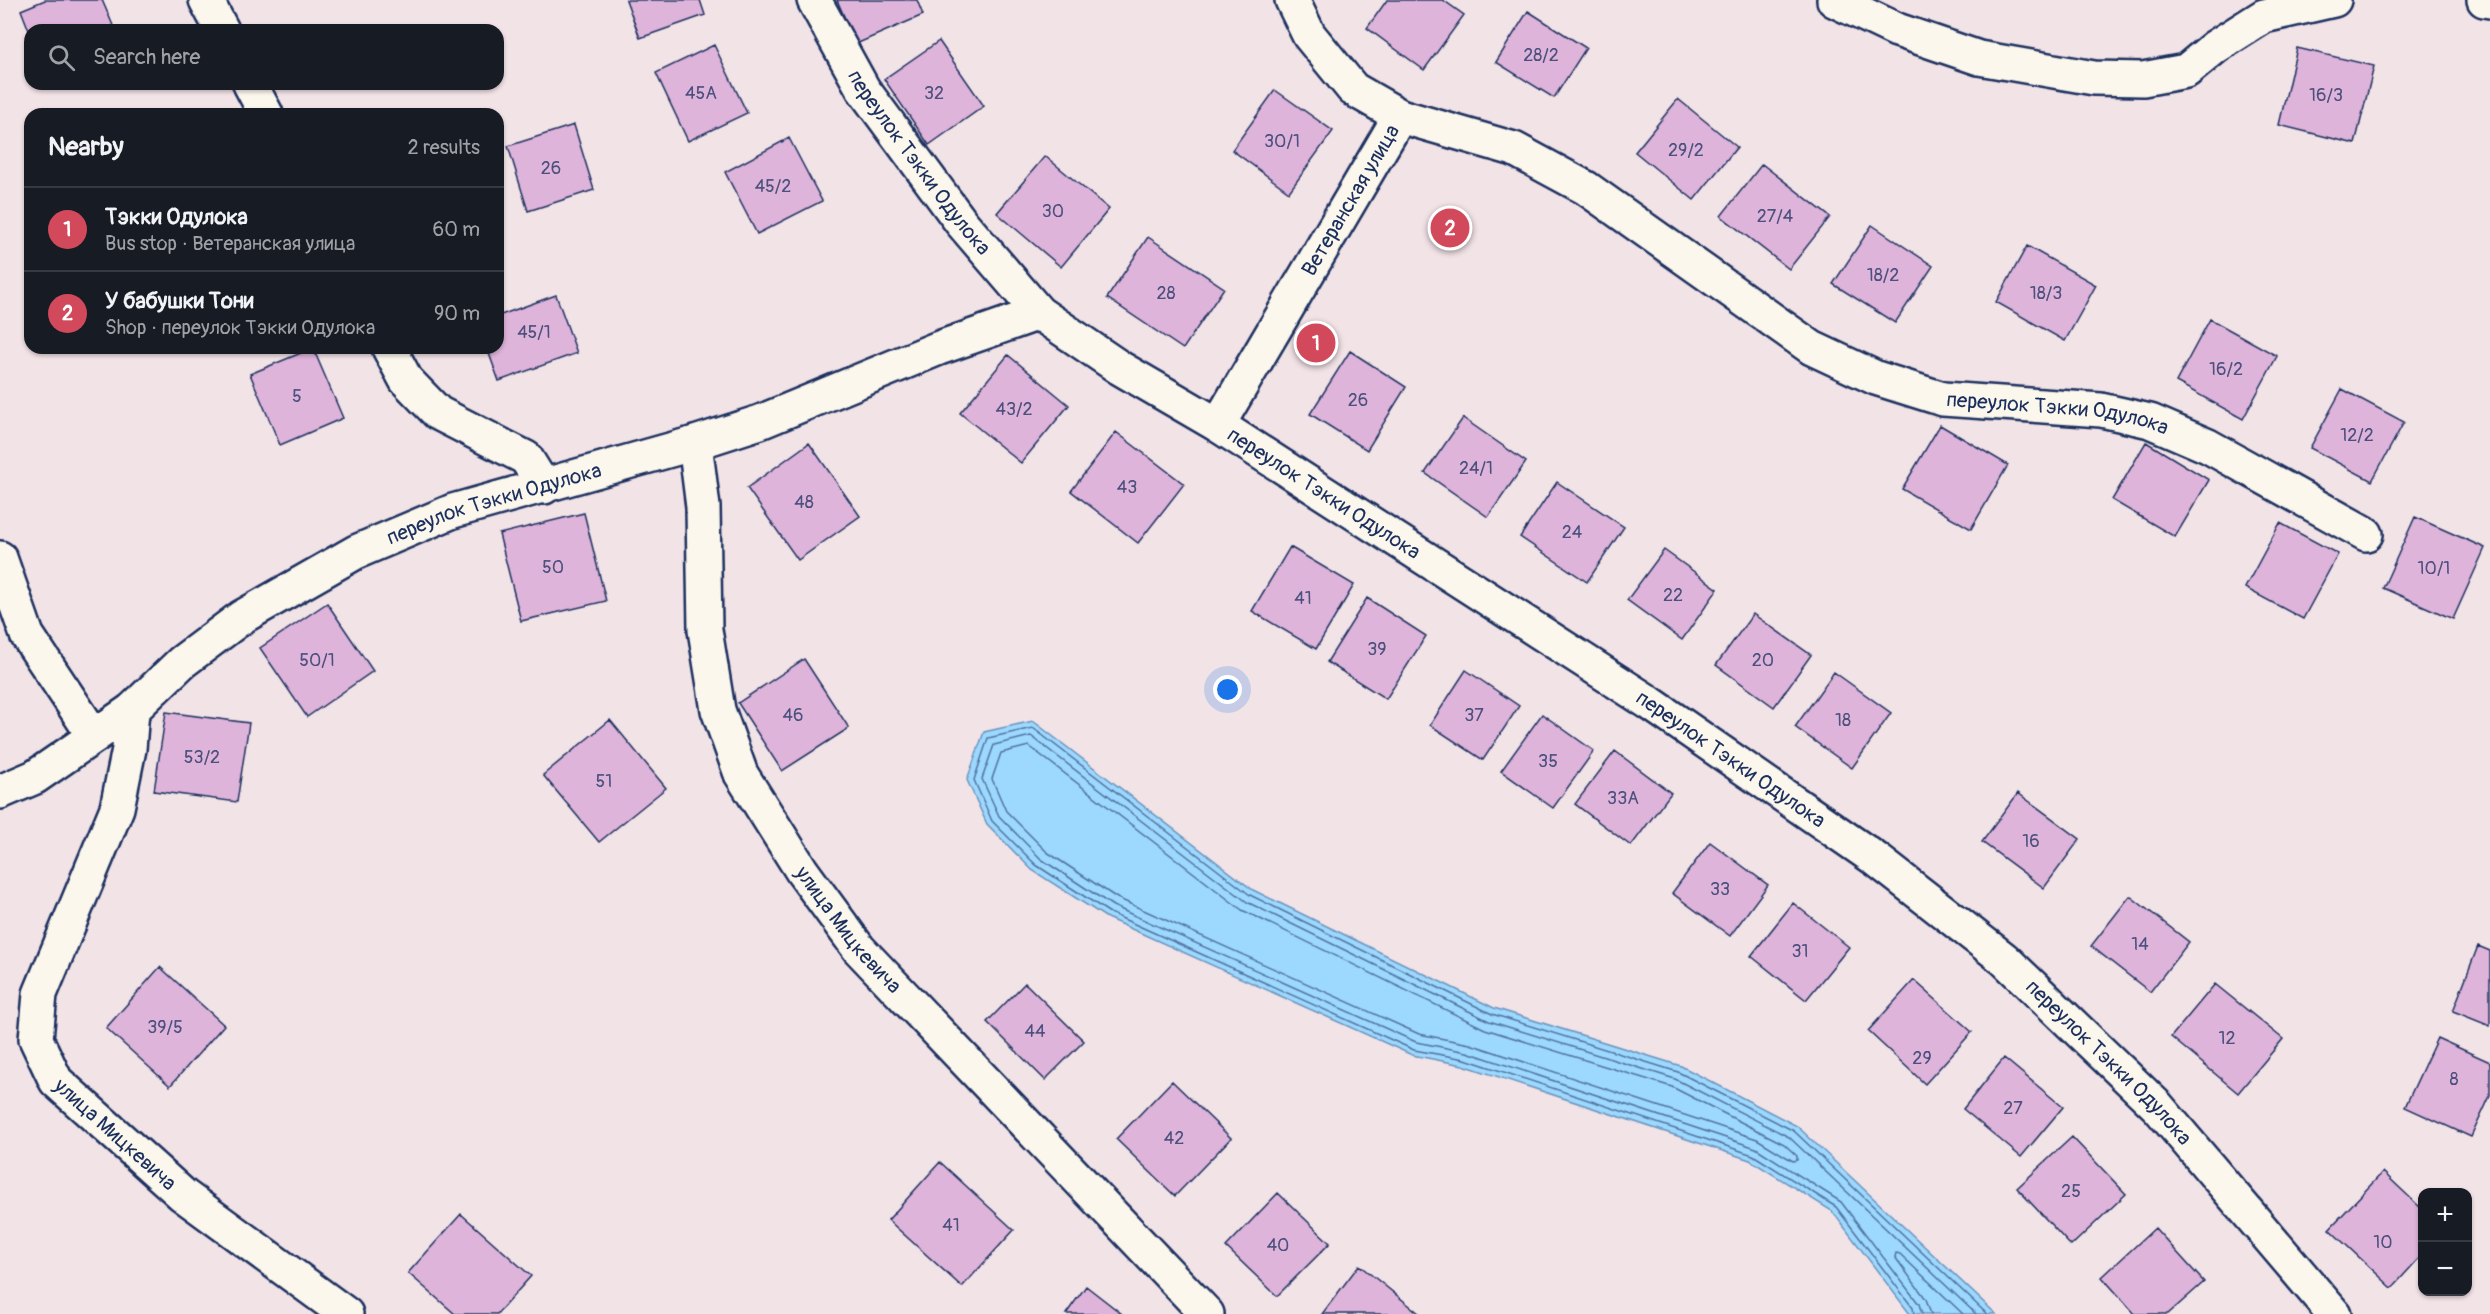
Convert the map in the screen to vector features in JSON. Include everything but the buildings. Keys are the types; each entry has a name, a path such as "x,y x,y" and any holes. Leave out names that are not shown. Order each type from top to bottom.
{"street":[{"path":"206,0 219,24"},
{"name":"переулок Тэкки Одулока","path":"814,0 863,89 961,222 1039,312 1120,368 1218,424 1650,703 1877,860 2004,959 2158,1107 2334,1314"},
{"name":"Ветеранская улица","path":"1218,424 1400,116 1353,89 1309,35 1292,0"},
{"path":"1834,0 1897,30 1979,58 2094,78 2143,79 2186,71 2258,8 2334,0"},
{"path":"2484,0 2490,1"},
{"path":"253,90 263,108"},
{"name":"переулок Тэкки Одулока","path":"1400,116 1514,149 1586,188 1812,348 1876,378 1943,399 2101,410 2150,421 2208,446 2366,534"},
{"name":"переулок Тэкки Одулока","path":"0,792 35,777 132,710 182,662 242,617 356,552 453,511 544,487 760,422 939,348 1039,312"},
{"path":"392,354 406,380 438,413 526,458 544,487"},
{"name":"улица Мицкевича","path":"695,443 703,507 705,630 718,710 741,774 802,871 859,949 1207,1314"},
{"path":"0,558 27,635 94,736"},
{"name":"улица Мицкевича","path":"132,710 129,749 117,808 40,994 36,1039 56,1081 166,1180 183,1195 346,1314"}],"water":[{"path":"1033,721 1253,890 1494,1008 1681,1066 1797,1126 1996,1314 1910,1314 1832,1211 1750,1160 1463,1065 1412,1055 1107,918 1032,870 987,824 967,780 984,732"}],"place":[{"name":"У бабушки Тони","path":"1450,228"},
{"name":"Тэкки Одулока","path":"1316,343"}]}
